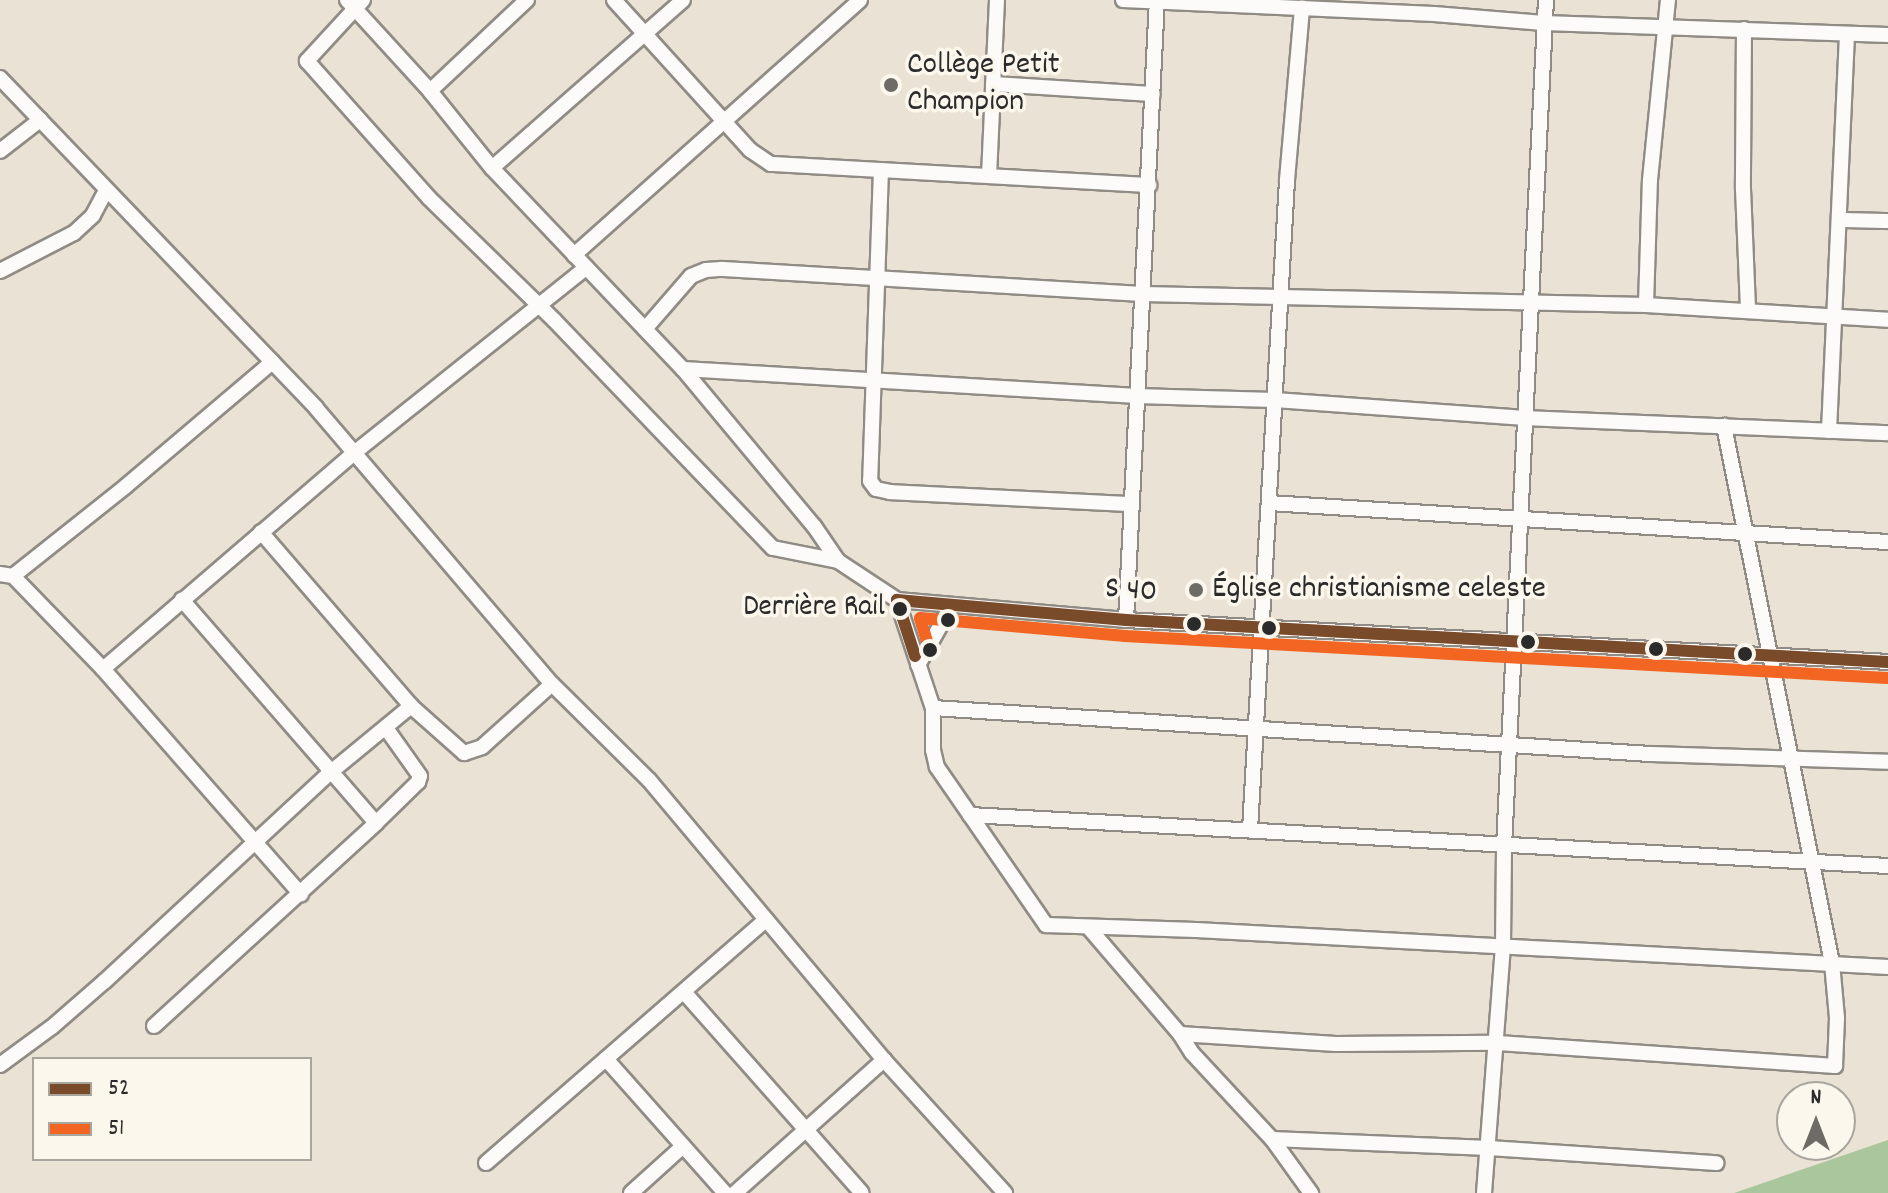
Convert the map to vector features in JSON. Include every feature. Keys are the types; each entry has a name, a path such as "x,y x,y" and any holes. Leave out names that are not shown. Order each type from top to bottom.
{"street":[{"path":"430,91 527,0"},
{"path":"614,0 761,160 771,164 1149,185"},
{"path":"492,168 683,0"},
{"path":"574,255 860,0"},
{"path":"989,176 997,0"},
{"path":"1123,0 1302,8 1434,7 1544,23 1888,35"},
{"path":"1484,1193 1498,1043 1519,518 1546,0"},
{"path":"1646,305 1650,180 1668,0"},
{"path":"1126,620 1156,1"},
{"path":"838,561 773,548 554,320 536,306 429,198 307,61 355,3 492,168 683,369 814,526 838,561 897,600 933,708 933,750 937,767 1046,925 1503,945 1888,967"},
{"path":"1250,830 1281,296 1302,8"},
{"path":"1744,29 1743,189 1748,310"},
{"path":"1829,431 1841,220 1847,34"},
{"path":"0,78 7,94 40,120 272,362 552,684 649,780 884,1060 1005,1193"},
{"path":"993,84 1153,94"},
{"path":"0,151 40,120"},
{"path":"881,170 879,279 868,465 870,481 876,489 1131,504"},
{"path":"0,271 74,233 93,215 106,191"},
{"path":"1841,220 1888,221"},
{"path":"103,669 354,453 586,268"},
{"path":"645,329 691,276 706,270 1143,294 1532,305 1646,305 1888,320"},
{"path":"272,362 126,486 7,575 103,669 253,844 301,894"},
{"path":"683,369 1137,396 1275,400 1525,418 1888,433"},
{"path":"1180,1034 1336,1044 1498,1043 1832,1068 1837,1063 1832,963 1814,860 1768,658 1724,426"},
{"path":"1269,503 1888,542"},
{"path":"261,532 411,706 453,747 464,753 472,753 552,684"},
{"path":"182,600 376,823"},
{"name":"S 40","path":"897,600 1126,620 1516,640 1768,658 1888,662"},
{"path":"918,665 952,605"},
{"path":"0,1065 95,990 331,772 411,706"},
{"path":"933,708 1510,745 1888,762"},
{"path":"154,1026 301,894 418,782 420,776 386,728"},
{"path":"970,815 1888,866"},
{"path":"486,1163 766,920"},
{"path":"1089,928 1180,1034 1192,1053 1272,1139 1311,1193"},
{"path":"684,992 862,1193"},
{"path":"606,1059 725,1193"},
{"path":"735,1193 884,1060"},
{"path":"1272,1139 1489,1148 1717,1163"},
{"path":"631,1193 683,1146"}],"green space":[{"path":"1888,1140 1888,1193 1734,1193 1827,1161 1856,1161 1856,1151"}],"transit line":[{"name":"52","path":"915,656 897,600 1126,620 1888,662"},
{"name":"51","path":"930,651 920,618 1125,636 1887,678"}],"place":[{"name":"Collège Petit Champion","path":"891,85"},
{"name":"Église christianisme celeste","path":"1196,590"},
{"name":"Derrière Rail","path":"900,609"}]}
